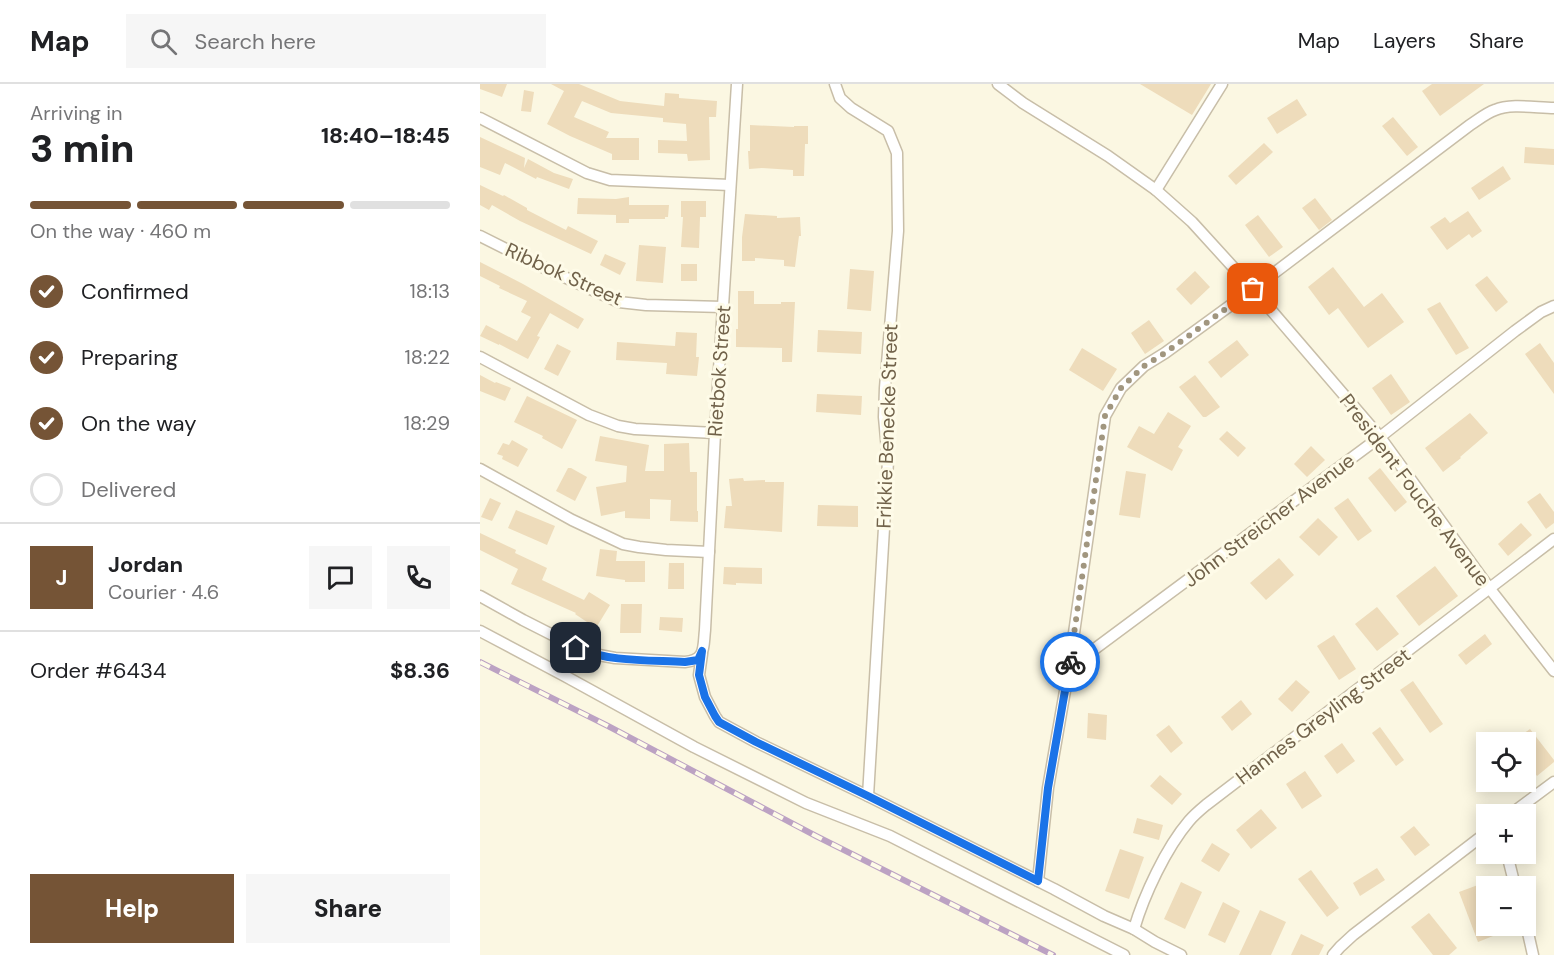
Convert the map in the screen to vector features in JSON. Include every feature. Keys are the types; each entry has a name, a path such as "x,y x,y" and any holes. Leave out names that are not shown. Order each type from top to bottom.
{"street":[{"name":"Rietbok Street","path":"735,84 709,552 699,675 708,703 719,722 756,742 1104,916 1134,928 1181,955"},
{"name":"Frikkie Benecke Street","path":"835,84 840,98 851,108 888,131 897,153 898,231 884,407 888,461 868,796"},
{"name":"President Fouche Avenue","path":"998,84 1023,104 1108,156 1156,190 1192,222 1253,289 1380,437 1490,589 1554,671"},
{"path":"1156,190 1222,84"},
{"path":"1038,881 1048,788 1069,668 1105,416 1121,388 1144,366 1253,289 1487,114 1505,107 1554,108"},
{"path":"480,118 587,172 610,180 730,185"},
{"name":"Ribbok Street","path":"480,236 619,303 723,307"},
{"name":"John Streicher Avenue","path":"1069,668 1380,437 1515,331 1541,312 1554,306"},
{"path":"480,357 589,416 618,426 715,433"},
{"path":"480,469 572,520 623,544 639,548 709,552"},
{"name":"Hannes Greyling Street","path":"1134,928 1145,896 1189,820 1554,539"},
{"path":"480,596 588,653 615,658 685,662 698,660 701,654"},
{"path":"480,631 694,747 806,803 890,836 1124,955"},
{"path":"1525,804 1554,783"},
{"path":"1333,955 1353,935 1476,841"},
{"path":"1529,936 1533,955"}],"building":[{"path":"480,84 507,84 502,97 480,89"},
{"path":"551,84 579,84 620,101 664,106 665,93 679,94 679,98 717,101 716,117 709,117 710,160 688,161 687,154 658,153 658,140 687,141 686,124 663,122 663,118 611,113 582,101 574,117 609,132 606,138 639,138 639,160 612,160 612,154 547,124 564,91"},
{"path":"1140,84 1211,84 1192,115"},
{"path":"1432,84 1484,84 1440,116 1422,91"},
{"path":"524,90 534,92 531,112 521,111"},
{"path":"1297,99 1307,115 1277,134 1267,118"},
{"path":"1393,117 1418,147 1407,156 1382,126"},
{"path":"750,125 808,126 804,176 793,176 793,170 749,169"},
{"path":"480,137 525,158 524,168 528,159 554,173 573,179 569,189 537,177 536,179 505,163 500,175 480,167"},
{"path":"1264,143 1273,152 1236,185 1228,176"},
{"path":"1525,147 1554,149 1554,165 1524,163"},
{"path":"1503,166 1511,179 1479,200 1471,188"},
{"path":"480,185 504,195 566,230 568,226 598,241 591,254 520,221 492,205 489,210 480,205"},
{"path":"629,197 629,205 669,205 668,217 665,219 629,219 629,223 616,223 616,215 577,214 578,198"},
{"path":"1315,198 1332,220 1319,230 1302,208"},
{"path":"681,201 706,201 706,217 700,217 699,248 681,247 683,217 681,217"},
{"path":"1468,211 1482,231 1472,238 1469,234 1447,250 1430,227 1445,217 1450,223"},
{"path":"745,214 777,216 777,218 800,217 801,236 799,236 795,267 784,266 784,260 755,258 755,261 742,261"},
{"path":"1258,215 1283,247 1269,257 1245,225"},
{"path":"639,245 666,247 663,283 636,281"},
{"path":"605,254 626,263 620,275 600,265"},
{"path":"480,262 584,319 578,329 550,313 537,336 540,337 528,359 480,336 486,325 517,341 531,317 521,312 527,301 480,276"},
{"path":"681,264 697,264 697,281 681,281"},
{"path":"1333,267 1364,307 1382,293 1404,322 1368,348 1338,308 1329,315 1308,287"},
{"path":"850,269 874,271 871,311 847,309"},
{"path":"1195,271 1210,287 1191,305 1176,289"},
{"path":"1487,276 1508,302 1496,312 1475,285"},
{"path":"738,291 754,291 754,304 795,302 792,362 782,362 782,348 736,347"},
{"path":"1440,302 1469,348 1456,355 1427,309"},
{"path":"1149,320 1164,341 1145,354 1131,333"},
{"path":"818,330 862,332 861,354 817,352"},
{"path":"676,332 697,333 696,357 699,357 697,376 666,374 667,363 616,360 617,342 675,346"},
{"path":"1237,340 1249,355 1221,378 1208,362"},
{"path":"1540,343 1554,363 1554,394 1525,354"},
{"path":"557,344 571,351 558,376 544,369"},
{"path":"1082,348 1117,369 1103,391 1069,370"},
{"path":"1391,374 1410,402 1391,415 1372,388"},
{"path":"480,375 511,388 505,401 480,391"},
{"path":"1195,375 1220,407 1206,417 1203,417 1179,387"},
{"path":"817,394 862,396 861,415 816,412"},
{"path":"527,396 577,420 562,449 542,438 543,436 514,422"},
{"path":"1168,412 1191,426 1178,447 1183,450 1172,471 1127,447 1139,426 1154,434"},
{"path":"1470,413 1488,433 1443,472 1425,448"},
{"path":"1227,431 1246,448 1238,457 1219,439"},
{"path":"600,436 649,445 645,471 664,471 664,444 689,443 690,472 697,472 698,522 670,521 671,500 650,499 650,519 625,518 625,511 601,516 596,487 626,482 627,466 595,461"},
{"path":"512,440 528,449 518,467 497,454 503,443 509,445"},
{"path":"1311,446 1325,460 1307,477 1294,464"},
{"path":"568,468 587,477 575,501 556,491"},
{"path":"1380,468 1407,502 1395,512 1368,478"},
{"path":"1126,471 1146,474 1140,518 1119,515"},
{"path":"743,478 744,481 784,482 782,532 724,528 726,506 732,506 729,479"},
{"path":"1540,493 1554,512 1554,523 1546,529 1527,502"},
{"path":"490,498 501,503 492,521 481,517"},
{"path":"1348,498 1372,531 1358,541 1334,508"},
{"path":"818,505 858,506 858,527 817,526"},
{"path":"516,510 555,526 547,545 508,528"},
{"path":"1318,518 1338,537 1319,556 1299,537"},
{"path":"1521,523 1532,535 1508,556 1498,544"},
{"path":"480,533 547,568 542,580 584,600 589,592 610,605 596,628 576,613 511,584 518,569 480,550"},
{"path":"600,549 617,551 616,561 645,561 645,582 625,582 625,580 596,576"},
{"path":"1279,558 1294,575 1266,600 1250,583"},
{"path":"669,563 684,563 684,589 668,589"},
{"path":"1435,566 1458,596 1419,626 1396,596"},
{"path":"724,567 762,568 762,584 723,584"},
{"path":"621,604 642,604 641,633 620,633"},
{"path":"1377,607 1399,634 1377,651 1355,624"},
{"path":"660,617 683,618 682,632 659,630"},
{"path":"1485,634 1492,644 1466,665 1458,655"},
{"path":"1334,635 1356,669 1339,680 1317,646"},
{"path":"1296,680 1310,692 1292,712 1278,699"},
{"path":"1413,681 1443,724 1430,733 1400,690"},
{"path":"1241,700 1252,714 1232,731 1221,717"},
{"path":"1088,713 1107,715 1106,740 1087,738"},
{"path":"1169,725 1183,743 1171,753 1156,735"},
{"path":"1380,727 1404,760 1396,766 1372,733"},
{"path":"1536,737 1554,760 1536,775"},
{"path":"1342,743 1355,761 1337,774 1324,756"},
{"path":"1305,771 1322,796 1302,809 1286,784"},
{"path":"1160,775 1182,794 1172,805 1150,786"},
{"path":"1261,809 1277,828 1251,849 1236,830"},
{"path":"1137,818 1163,825 1159,840 1133,833"},
{"path":"1414,826 1430,845 1415,856 1400,837"},
{"path":"1212,843 1230,854 1219,872 1201,861"},
{"path":"1120,849 1144,857 1129,899 1105,891"},
{"path":"1377,868 1385,880 1360,896 1353,883"},
{"path":"1311,870 1339,908 1327,917 1298,879"},
{"path":"1181,882 1202,892 1185,929 1164,919"},
{"path":"1476,886 1476,936 1493,936 1478,942 1459,892"},
{"path":"1223,902 1240,911 1225,943 1208,935"},
{"path":"1260,910 1286,922 1271,955 1239,955"},
{"path":"1429,913 1457,948 1449,955 1433,955 1411,927"},
{"path":"1301,934 1324,945 1319,955 1291,955"}],"railway":[{"path":"480,662 608,726 816,836 1053,955"}],"way so far":[{"path":"1070,662 1105,416 1121,388 1144,366 1253,289"}],"route":[{"path":"576,648 601,656 685,662 698,660 702,651 699,675 705,697 719,722 1038,881 1048,788 1070,662"}]}
